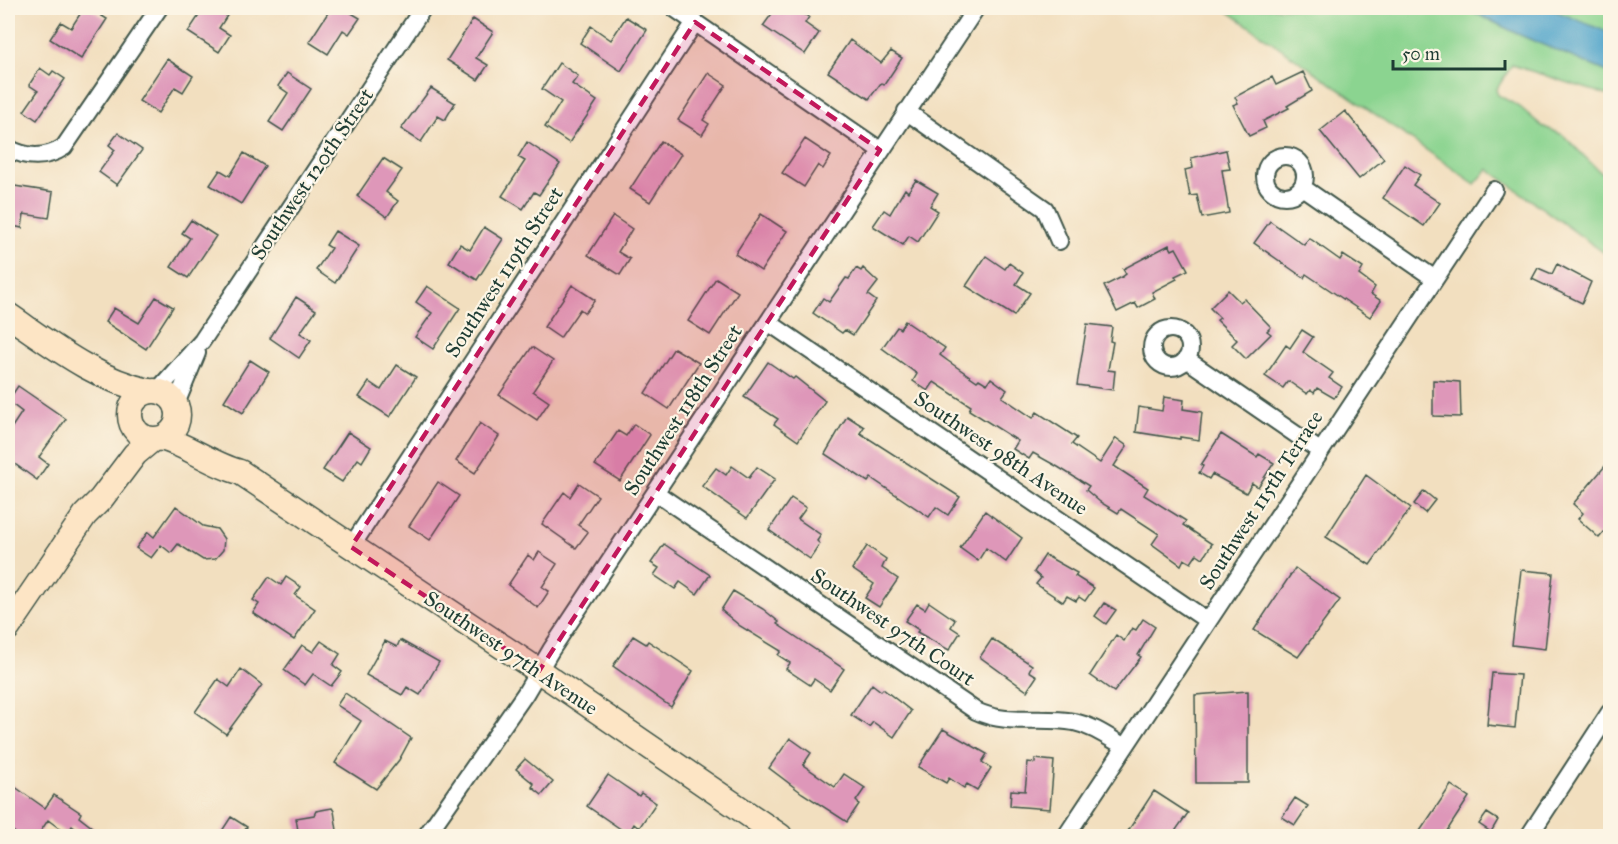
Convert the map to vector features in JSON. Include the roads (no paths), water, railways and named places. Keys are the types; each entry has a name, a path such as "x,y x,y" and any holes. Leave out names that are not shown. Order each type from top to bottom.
{"street":[{"path":"8,148 21,154 37,156 57,152 71,140 159,8"},
{"name":"Southwest 120th Street","path":"165,400 423,8"},
{"path":"674,8 880,150"},
{"name":"Southwest 118th Street","path":"426,836 539,671 880,150 976,8"},
{"name":"Southwest 119th Street","path":"351,547 695,22"},
{"path":"906,111 1045,209 1059,241"},
{"path":"1302,187 1435,279"},
{"name":"Southwest 115th Terrace","path":"1066,837 1494,190"},
{"path":"8,315 84,367 165,400"},
{"name":"Southwest 98th Avenue","path":"768,322 1208,621"},
{"path":"1186,359 1320,451"},
{"path":"84,367 130,416 138,433 157,439"},
{"path":"85,515 92,494 126,439 136,399 165,400"},
{"path":"8,627 85,515 101,499 135,454 174,428 165,400"},
{"name":"Southwest 97th Avenue","path":"165,400 191,430 230,459 240,472 539,671 780,837"},
{"name":"Southwest 97th Avenue","path":"157,439 180,443 222,468 240,472"},
{"name":"Southwest 97th Court","path":"656,492 976,711 1008,720 1063,721 1083,725 1125,747"},
{"path":"1529,837 1611,712"}],"water":[{"path":"1465,8 1548,8 1610,33 1610,73 1520,35"}]}
